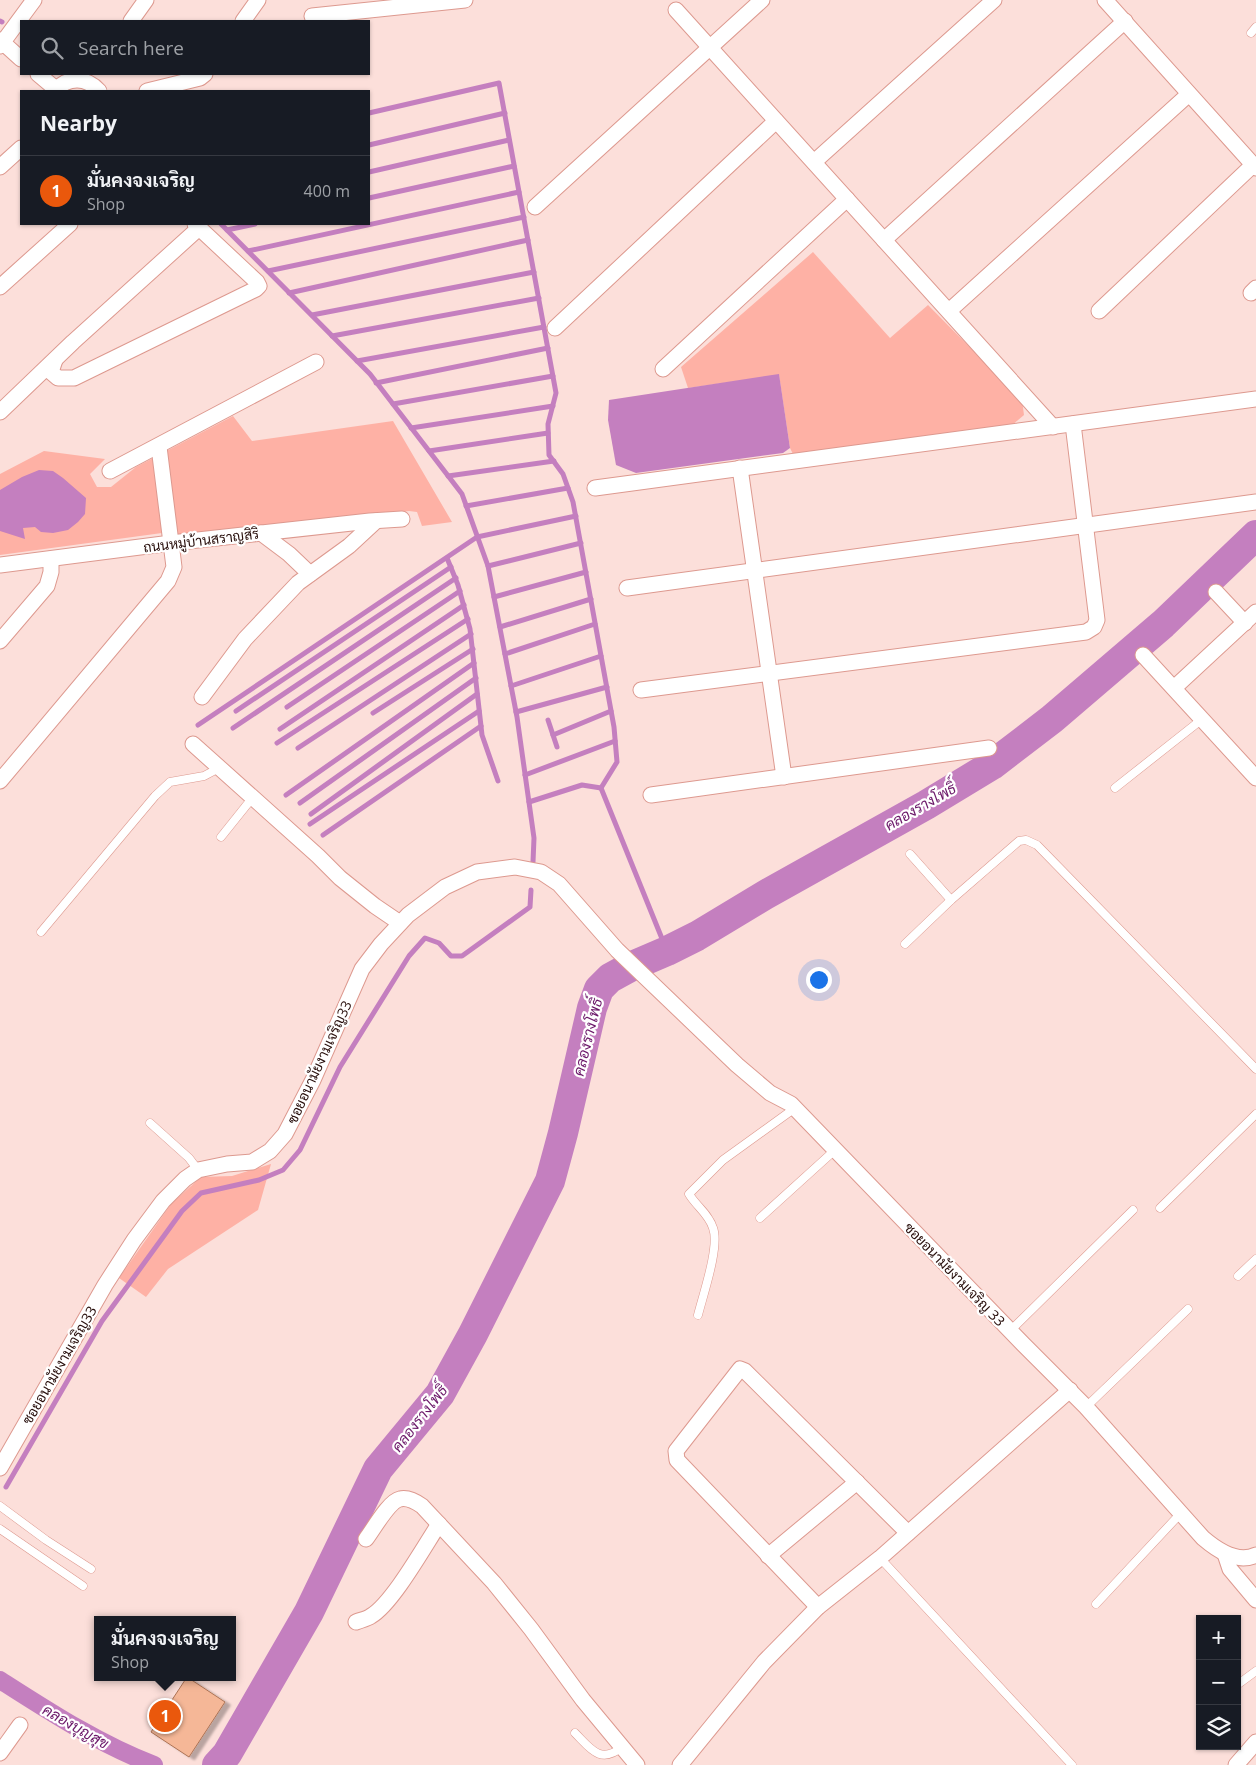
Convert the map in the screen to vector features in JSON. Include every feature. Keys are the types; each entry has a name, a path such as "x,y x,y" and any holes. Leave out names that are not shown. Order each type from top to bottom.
{"street":[{"path":"20,57 1,43 34,0"},
{"path":"132,20 146,0"},
{"path":"244,20 258,0"},
{"path":"312,16 465,0"},
{"path":"535,207 762,0"},
{"path":"814,162 994,0"},
{"path":"1099,311 1254,166 1105,0"},
{"path":"676,10 1053,426"},
{"path":"884,240 1125,21"},
{"path":"39,75 55,90"},
{"path":"151,90 200,78 204,75"},
{"path":"57,90 67,82 76,80 94,82"},
{"path":"949,311 1189,94"},
{"path":"555,328 776,121"},
{"path":"0,167 20,149"},
{"path":"662,368 847,199"},
{"path":"0,287 69,225"},
{"path":"0,412 55,360 197,226 259,286 74,378 58,378 52,372 55,360"},
{"path":"110,472 316,362"},
{"path":"595,488 1256,399"},
{"path":"641,690 1086,632 1094,627 1097,620 1073,424"},
{"path":"0,780 168,581 174,567 159,447"},
{"path":"740,468 784,777"},
{"path":"627,588 1256,502"},
{"name":"ถนนหมู่บ้านสราญสิริ","path":"0,565 171,543 402,519"},
{"path":"202,697 245,639 298,583 349,546 376,521"},
{"path":"261,533 289,554 310,574"},
{"path":"0,641 47,586 51,572 51,559"},
{"path":"1216,592 1245,623"},
{"path":"1174,688 1256,612"},
{"path":"1143,655 1256,778"},
{"path":"193,744 355,891 400,923"},
{"path":"651,796 989,748"},
{"name":"ซอยอนามัยงามเจริญ33","path":"0,1468 104,1285 163,1201 185,1179 198,1170 227,1164 252,1162 270,1151 286,1134 313,1080 362,969 381,944 408,915 445,887 477,872 515,867 541,872 559,884 617,950 652,984"},
{"name":"ซอยอนามัยงามเจริญ 33","path":"652,984 737,1066 770,1093 791,1104 1010,1331 1086,1406 1203,1538 1214,1548 1225,1554"},
{"path":"818,1607 677,1460 676,1451 740,1369 745,1371 908,1533"},
{"path":"680,1765 764,1662 818,1607 880,1558 1070,1390"},
{"path":"768,1556 857,1482"},
{"path":"366,1539 392,1502 399,1499 414,1500 422,1506 494,1583 531,1629 583,1700 637,1765"},
{"path":"356,1622 372,1616 384,1605 410,1570 438,1524"},
{"path":"1256,1554 1237,1557 1225,1554 1226,1562 1230,1569 1256,1600"},
{"path":"0,1753 20,1725"},
{"path":"1236,1765 1256,1742"}],"lane":[{"path":"1115,788 1201,720"},
{"path":"41,932 155,796 170,782 204,776 219,768"},
{"path":"221,837 253,798"},
{"path":"905,944 951,900 1019,840 1026,840 1038,845 1256,1069"},
{"path":"910,854 951,900"},
{"path":"698,1315 715,1244 714,1229 706,1215 689,1194 724,1160 795,1108"},
{"path":"1160,1208 1256,1114"},
{"path":"150,1122 189,1158 198,1170"},
{"path":"760,1218 835,1150"},
{"path":"1010,1331 1133,1210"},
{"path":"1238,1276 1256,1259"},
{"path":"1086,1406 1188,1309"},
{"path":"0,1506 46,1540 92,1568"},
{"path":"1096,1604 1181,1513"},
{"path":"0,1529 83,1586"},
{"path":"880,1558 1072,1765"},
{"path":"1241,1682 1256,1671"},
{"path":"575,1733 598,1754 609,1755 622,1747"}],"shaded area":[{"path":"813,252 890,338 928,305 1022,400 1024,415 1011,426 793,454 790,448 779,375 688,388 681,367"},
{"path":"779,374 790,448 783,453 636,473 616,465 608,420 609,400"},
{"path":"233,416 252,441 393,421 452,522 422,526 417,512 409,511 195,535 162,533 0,555 0,474 44,451 105,459 90,474 97,487 111,487 136,467"},
{"path":"39,470 53,471 86,498 85,514 68,530 53,533 41,532 35,527 23,528 25,539 0,531 0,490 22,477"},
{"path":"1256,543 1256,554 1231,579 1202,593"},
{"path":"271,1164 258,1210 168,1269 146,1297 119,1278 171,1204 201,1177 232,1176"}],"building":[{"path":"184,1681 193,1681 225,1702 189,1757 151,1732"}],"waterway":[{"path":"370,113 499,83 556,393 548,424 549,455 563,474 573,502 614,727 617,762 601,788 667,951"},
{"path":"370,145 505,113"},
{"path":"370,172 509,140"},
{"path":"370,198 514,166"},
{"path":"370,224 519,192"},
{"path":"268,271 524,217"},
{"path":"222,225 370,374 462,494 488,566 517,717 534,838 533,862"},
{"path":"227,230 250,225"},
{"path":"248,251 367,225"},
{"path":"289,293 528,240"},
{"path":"312,315 534,272"},
{"path":"332,336 539,298"},
{"path":"357,361 544,327"},
{"path":"376,383 548,348"},
{"path":"393,404 553,376"},
{"path":"411,428 553,406"},
{"path":"429,451 548,433"},
{"path":"448,476 554,461"},
{"path":"466,506 568,488"},
{"path":"198,725 477,537 576,516"},
{"name":"คลองรางโพธิ์","path":"217,1765 227,1754 309,1612 378,1469 440,1394 473,1334 550,1181 592,1008 599,989 610,978 697,936 765,895 926,805 992,765 1052,719 1163,624 1256,535"},
{"path":"488,566 581,543"},
{"path":"447,558 458,585 470,629 482,735 498,781"},
{"path":"236,711 451,567"},
{"path":"494,597 586,572"},
{"path":"233,728 456,578"},
{"path":"287,707 460,591"},
{"path":"500,627 591,599"},
{"path":"280,729 464,605"},
{"path":"277,743 468,619"},
{"path":"505,654 595,624"},
{"path":"298,748 471,634"},
{"path":"373,713 473,649"},
{"path":"511,686 601,656"},
{"path":"286,795 474,663"},
{"path":"300,803 476,678"},
{"path":"516,712 607,687"},
{"path":"311,814 477,694"},
{"path":"310,824 479,711"},
{"path":"553,735 611,711"},
{"path":"548,720 557,747"},
{"path":"323,835 481,726"},
{"path":"525,775 615,741"},
{"path":"529,802 582,785 601,788"},
{"path":"6,1487 102,1321 182,1211 201,1193 259,1180 283,1170 300,1150 340,1067 409,956 425,938 439,943 451,956 462,956 530,907 531,890"},
{"name":"คลองบุญสุข","path":"0,1680 94,1737 154,1765"}],"place":[{"name":"มั่นคงจงเจริญ","path":"165,1716"}]}
